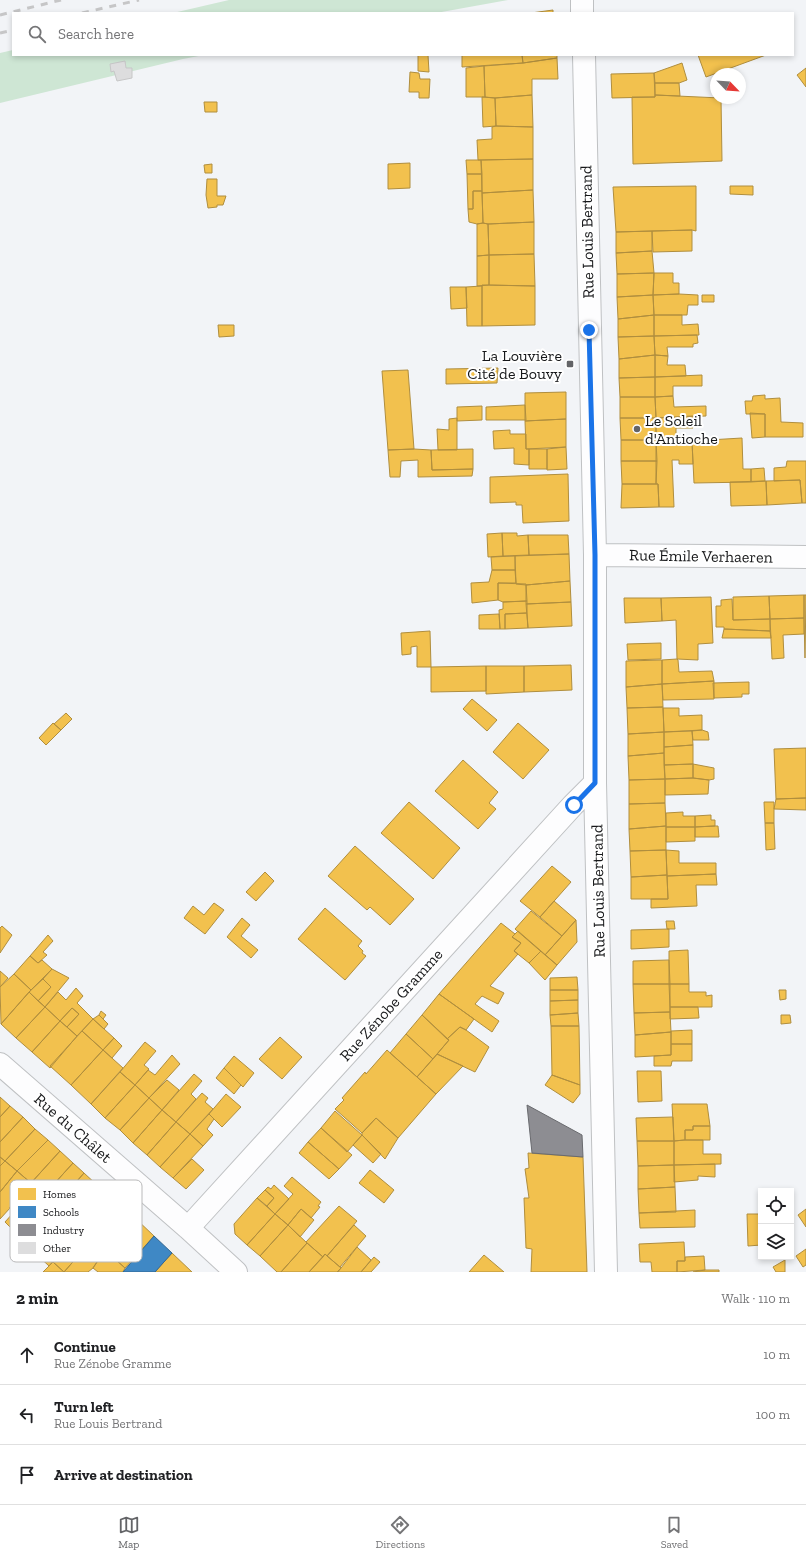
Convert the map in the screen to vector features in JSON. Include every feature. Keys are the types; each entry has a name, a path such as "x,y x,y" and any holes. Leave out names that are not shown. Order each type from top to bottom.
{"street":[{"path":"582,0 582,12"},
{"name":"Rue Louis Bertrand","path":"584,56 595,555 595,783 606,1272"},
{"name":"Rue Émile Verhaeren","path":"595,555 806,557"},
{"name":"Rue Zénobe Gramme","path":"188,1228 595,783"},
{"name":"Rue du Châlet","path":"0,1064 133,1180"},
{"name":"Rue du Châlet","path":"142,1188 236,1272"}],"green space":[{"path":"229,0 508,0 442,12 177,12"},
{"path":"12,50 12,56 199,56 0,103 0,53"}],"building: Homes":[{"path":"553,10 553,12 538,12"},
{"path":"418,56 428,56 429,72 418,71"},
{"path":"462,56 522,56 523,63 462,67"},
{"path":"522,56 557,56 557,58 523,63"},
{"path":"698,56 763,56 731,68 710,68 710,76 706,77"},
{"path":"557,58 558,79 532,79 532,95 495,98 485,97 484,66 523,63"},
{"path":"682,63 687,80 679,83 655,83 654,73"},
{"path":"484,66 485,97 466,97 466,68"},
{"path":"806,68 806,87 797,75"},
{"path":"410,72 419,73 420,79 430,79 429,98 419,98 419,92 409,92"},
{"path":"654,73 655,97 612,98 611,74"},
{"path":"655,83 679,83 680,96 655,95"},
{"path":"532,95 533,127 496,126 495,98"},
{"path":"655,95 710,98 710,104 721,104 722,161 633,164 632,97 655,97"},
{"path":"482,97 495,98 496,126 483,127"},
{"path":"204,102 217,102 217,112 205,112"},
{"path":"492,127 533,127 533,159 478,160 477,140 492,139"},
{"path":"533,159 533,190 482,193 481,160"},
{"path":"466,160 481,160 482,174 467,174"},
{"path":"410,163 410,188 388,189 388,164"},
{"path":"212,164 212,173 205,173 204,165"},
{"path":"467,174 482,174 482,191 473,191 473,209 468,209"},
{"path":"207,179 217,179 217,196 226,196 223,205 208,208 206,195"},
{"path":"696,186 696,231 616,232 613,187"},
{"path":"730,186 753,186 753,195 730,194"},
{"path":"533,190 534,222 483,223 482,193"},
{"path":"473,191 482,191 483,223 477,224 469,222 468,209 473,209"},
{"path":"534,222 534,254 489,255 488,224"},
{"path":"477,224 488,224 489,255 477,256"},
{"path":"692,230 692,251 653,252 652,231"},
{"path":"652,231 652,251 616,253 616,232"},
{"path":"652,251 654,273 617,274 616,253"},
{"path":"534,254 535,286 489,285 489,255"},
{"path":"489,255 489,285 477,286 477,256"},
{"path":"654,273 653,295 617,297 617,274"},
{"path":"654,273 673,273 673,283 679,283 679,294 653,295"},
{"path":"482,285 535,286 535,325 482,326"},
{"path":"482,286 482,326 467,326 466,287"},
{"path":"450,287 466,287 467,308 451,309"},
{"path":"653,295 698,295 698,305 688,305 687,315 654,315"},
{"path":"653,295 654,315 618,319 617,297"},
{"path":"702,295 714,295 714,302 702,302"},
{"path":"654,315 654,336 618,337 618,319"},
{"path":"654,315 682,315 682,325 698,324 699,335 654,336"},
{"path":"218,325 234,325 234,336 219,337"},
{"path":"697,335 698,343 693,344 693,347 667,347 668,356 655,355 654,336"},
{"path":"654,336 655,355 619,359 618,337"},
{"path":"655,355 655,377 619,378 619,359"},
{"path":"655,355 668,356 667,365 685,365 686,376 655,377"},
{"path":"498,368 497,383 446,384 446,369"},
{"path":"408,370 414,449 388,450 382,371"},
{"path":"702,375 702,386 673,386 673,396 655,397 655,377"},
{"path":"655,377 655,397 620,397 619,378"},
{"path":"566,392 566,419 525,421 525,393"},
{"path":"765,395 765,399 780,398 781,422 803,423 803,437 765,437 765,414 746,414 745,401 752,401 753,396"},
{"path":"673,396 674,407 706,406 706,416 656,418 655,397"},
{"path":"620,397 655,397 656,418 620,418"},
{"path":"525,405 526,420 486,420 486,407"},
{"path":"482,406 482,420 457,421 457,407"},
{"path":"750,413 765,414 765,437 752,438"},
{"path":"693,416 693,428 676,428 676,440 656,440 656,418"},
{"path":"457,418 457,450 438,450 437,429 449,430 449,419"},
{"path":"620,418 656,418 656,440 621,440"},
{"path":"566,419 566,447 526,449 525,421"},
{"path":"510,430 510,434 526,434 526,449 529,449 529,465 514,464 514,448 494,449 493,431"},
{"path":"742,438 743,469 751,469 751,482 694,483 692,441"},
{"path":"621,440 656,440 657,461 621,461"},
{"path":"656,440 692,441 693,464 679,464 679,460 672,460 674,507 659,507 658,484 656,484"},
{"path":"566,447 567,469 547,470 547,449"},
{"path":"473,449 473,469 432,470 431,450"},
{"path":"529,449 547,449 547,469 529,469"},
{"path":"388,450 431,450 432,470 473,469 472,476 418,477 418,460 401,461 400,477 390,477"},
{"path":"621,461 657,461 656,484 622,484"},
{"path":"787,461 806,461 806,503 802,503 800,480 774,481 774,468 786,467"},
{"path":"764,468 765,481 751,482 751,469"},
{"path":"568,474 569,521 523,523 522,505 516,505 516,502 490,503 490,477"},
{"path":"800,480 802,503 767,505 766,481"},
{"path":"766,481 767,505 731,506 730,482"},
{"path":"622,484 658,484 659,507 621,508"},
{"path":"502,533 503,556 488,557 487,534"},
{"path":"502,533 517,533 517,536 528,535 529,555 503,556"},
{"path":"528,535 568,535 569,554 529,555"},
{"path":"569,554 570,581 526,585 516,584 515,556"},
{"path":"515,556 515,570 492,570 491,557"},
{"path":"492,570 515,570 516,583 498,583 498,600 472,603 471,583 489,582"},
{"path":"570,581 571,602 526,604 526,585"},
{"path":"498,583 526,584 527,601 503,602 498,600"},
{"path":"804,595 804,618 770,619 769,596"},
{"path":"804,595 806,595 805,658 804,618"},
{"path":"769,596 770,619 733,620 733,597"},
{"path":"711,597 713,643 698,644 698,660 677,659 676,620 662,621 661,598"},
{"path":"624,598 661,598 662,621 625,623"},
{"path":"732,599 733,620 770,619 770,631 724,629 724,627 716,627 716,606 721,606 721,600"},
{"path":"527,601 527,613 505,614 505,629 500,629 499,610 503,609 503,602"},
{"path":"571,602 572,626 528,628 526,604"},
{"path":"527,613 528,628 505,629 505,614"},
{"path":"499,614 500,629 479,629 479,615"},
{"path":"804,618 804,634 783,635 784,658 772,659 770,619"},
{"path":"724,629 770,631 771,638 722,638"},
{"path":"430,631 431,667 417,667 417,646 411,647 411,654 402,655 401,633"},
{"path":"661,643 661,659 628,660 627,644"},
{"path":"677,659 679,672 712,671 714,681 662,684 662,660"},
{"path":"662,660 662,684 626,687 626,661"},
{"path":"571,665 572,690 524,692 524,666"},
{"path":"486,666 486,691 431,692 431,667"},
{"path":"486,666 524,666 524,692 486,694"},
{"path":"714,681 714,699 663,700 662,684"},
{"path":"749,682 749,694 742,694 742,697 714,698 713,683"},
{"path":"662,684 663,707 627,708 626,687"},
{"path":"472,699 497,720 487,731 463,709"},
{"path":"663,707 664,732 628,734 627,708"},
{"path":"663,708 679,708 679,716 702,715 702,730 664,732"},
{"path":"66,713 72,719 61,730 54,724"},
{"path":"53,723 61,730 46,745 39,738"},
{"path":"518,723 549,750 523,779 493,752"},
{"path":"702,730 708,732 709,740 693,740 692,731"},
{"path":"692,731 693,745 664,747 664,732"},
{"path":"664,732 664,753 628,756 628,734"},
{"path":"693,745 693,764 664,765 664,747"},
{"path":"806,748 806,798 776,799 774,749"},
{"path":"664,753 665,779 629,780 628,756"},
{"path":"463,760 498,792 489,803 496,809 478,829 435,791"},
{"path":"693,764 693,778 665,779 664,765"},
{"path":"693,764 714,768 714,779 709,780 693,778"},
{"path":"693,778 709,780 708,794 665,795 665,779"},
{"path":"665,779 665,803 629,804 629,780"},
{"path":"806,798 806,810 774,809 776,799"},
{"path":"409,802 460,848 433,879 381,833"},
{"path":"764,802 774,802 774,823 765,823"},
{"path":"665,803 666,826 629,829 629,804"},
{"path":"683,812 683,816 695,816 695,827 666,827 666,813"},
{"path":"711,815 711,820 715,820 715,826 695,827 695,816"},
{"path":"765,823 774,823 775,849 766,850"},
{"path":"666,826 666,850 630,851 629,829"},
{"path":"718,826 719,837 695,837 695,827"},
{"path":"666,827 695,827 695,841 666,842"},
{"path":"355,846 414,899 390,925 370,907 367,910 328,876"},
{"path":"666,850 667,875 631,877 630,851"},
{"path":"666,850 679,851 679,863 716,863 716,874 667,876"},
{"path":"552,866 571,882 540,917 520,901"},
{"path":"265,872 274,881 256,901 246,892"},
{"path":"716,874 717,885 696,885 697,906 651,908 651,899 668,899 667,876"},
{"path":"667,875 668,899 631,899 631,877"},
{"path":"554,901 576,920 562,936 540,917"},
{"path":"214,903 224,910 205,934 184,918 193,906 204,915"},
{"path":"325,908 362,941 358,946 363,951 362,953 366,956 345,980 298,939"},
{"path":"531,911 562,936 545,955 515,929"},
{"path":"242,918 250,925 241,936 258,950 251,958 227,937"},
{"path":"576,920 577,942 557,965 545,955"},
{"path":"666,921 674,921 675,929 667,929"},
{"path":"501,923 515,934 512,937 521,943 514,951 518,954 490,986 504,993 498,1004 482,996 475,1004 499,1021 492,1032 439,994"},
{"path":"2,926 12,935 0,953 0,928"},
{"path":"669,929 669,947 631,949 631,930"},
{"path":"518,931 541,951 529,963 514,951 521,943 512,937"},
{"path":"48,935 53,941 43,952 47,955 38,963 30,956"},
{"path":"688,950 689,984 669,984 669,951"},
{"path":"541,951 557,965 545,980 529,963"},
{"path":"30,956 38,963 42,960 52,969 31,990 14,974"},
{"path":"669,960 670,984 633,984 633,961"},
{"path":"52,969 69,978 45,1007 38,1001 51,987 43,979"},
{"path":"0,971 8,978 0,987"},
{"path":"14,974 31,990 1,1024 0,987"},
{"path":"577,977 578,990 550,990 550,978"},
{"path":"43,979 51,987 38,1001 29,992"},
{"path":"633,984 670,984 670,1012 634,1013"},
{"path":"669,984 689,984 689,992 706,992 706,996 712,995 712,1007 670,1007"},
{"path":"76,988 83,996 77,1003 93,1019 77,1036 67,1027 79,1014 72,1008 60,1021 45,1007 58,992 66,1000"},
{"path":"550,990 578,990 578,1000 550,1001"},
{"path":"779,990 786,990 786,999 780,1000"},
{"path":"29,992 45,1007 16,1038 1,1024"},
{"path":"439,994 474,1019 466,1030 460,1027 447,1039 422,1015"},
{"path":"578,1000 578,1013 550,1015 550,1001"},
{"path":"45,1007 60,1021 32,1052 16,1038"},
{"path":"670,1007 698,1007 699,1018 670,1019"},
{"path":"72,1008 79,1014 67,1027 60,1021"},
{"path":"101,1011 106,1015 103,1019 99,1015"},
{"path":"670,1012 671,1032 635,1035 634,1013"},
{"path":"578,1013 579,1026 551,1026 550,1015"},
{"path":"99,1015 108,1024 104,1029 93,1019"},
{"path":"422,1015 449,1040 433,1059 406,1034"},
{"path":"781,1015 790,1015 791,1023 781,1024"},
{"path":"93,1019 114,1038 103,1050 82,1031"},
{"path":"60,1021 77,1036 50,1068 32,1052"},
{"path":"551,1026 579,1026 580,1085 552,1075"},
{"path":"460,1027 489,1047 475,1072 437,1054 449,1040 447,1039"},
{"path":"692,1030 692,1044 671,1044 671,1031"},
{"path":"82,1031 103,1050 71,1085 50,1066"},
{"path":"671,1032 671,1055 635,1057 635,1035"},
{"path":"406,1034 433,1059 417,1077 390,1053"},
{"path":"280,1037 302,1057 282,1079 259,1059"},
{"path":"114,1038 122,1046 112,1058 103,1050"},
{"path":"145,1042 156,1051 144,1065 149,1069 135,1085 120,1072"},
{"path":"671,1044 692,1044 692,1061 672,1061 671,1066 654,1066 654,1056 671,1055"},
{"path":"103,1050 123,1068 91,1104 71,1085"},
{"path":"387,1050 436,1094 398,1138 376,1118 362,1133 335,1109 344,1100 342,1098"},
{"path":"437,1054 463,1066 436,1094 417,1077"},
{"path":"172,1055 180,1064 149,1098 135,1085 148,1070 155,1075"},
{"path":"234,1056 254,1073 243,1087 224,1068"},
{"path":"224,1068 241,1085 234,1094 216,1078"},
{"path":"637,1071 661,1071 662,1101 638,1102"},
{"path":"120,1072 135,1085 105,1118 91,1104"},
{"path":"194,1074 202,1081 191,1094 196,1099 176,1122 162,1110"},
{"path":"552,1075 580,1085 580,1094 573,1103 545,1085"},
{"path":"167,1080 179,1090 162,1110 149,1098"},
{"path":"135,1085 149,1098 120,1130 105,1118"},
{"path":"202,1093 208,1098 205,1102 213,1109 190,1134 176,1122"},
{"path":"226,1094 241,1107 222,1127 209,1114"},
{"path":"0,1097 10,1106 0,1117"},
{"path":"149,1098 162,1110 133,1143 120,1130"},
{"path":"672,1104 707,1104 710,1126 693,1126 693,1130 685,1130 685,1140 674,1141"},
{"path":"10,1106 23,1117 0,1142 0,1117"},
{"path":"162,1110 176,1122 147,1155 133,1143"},
{"path":"335,1111 362,1135 347,1152 321,1128"},
{"path":"209,1114 214,1119 207,1129 213,1135 203,1146 190,1134"},
{"path":"23,1117 35,1129 5,1161 0,1157 0,1142"},
{"path":"673,1117 674,1141 637,1141 636,1118"},
{"path":"376,1118 398,1138 385,1159 362,1135 362,1133"},
{"path":"176,1122 190,1134 160,1167 147,1155"},
{"path":"693,1126 710,1126 710,1140 685,1140 685,1130 693,1130"},
{"path":"321,1128 352,1155 339,1169 308,1142"},
{"path":"35,1129 48,1140 17,1171 5,1161"},
{"path":"190,1134 203,1146 173,1178 160,1167"},
{"path":"362,1135 381,1154 373,1163 353,1145"},
{"path":"48,1140 60,1151 34,1180 28,1180 17,1171"},
{"path":"703,1140 703,1154 721,1154 721,1164 674,1165 674,1141"},
{"path":"637,1141 674,1141 674,1165 638,1166"},
{"path":"308,1142 339,1169 329,1179 299,1153"},
{"path":"60,1151 73,1163 58,1180 34,1180"},
{"path":"528,1153 583,1157 587,1272 531,1272 532,1249 526,1248 524,1198 529,1198 525,1169 529,1168"},
{"path":"0,1157 5,1161 0,1166"},
{"path":"192,1159 204,1170 186,1189 173,1178"},
{"path":"5,1161 17,1171 0,1192 0,1166"},
{"path":"73,1163 84,1173 78,1180 58,1180"},
{"path":"715,1164 715,1177 698,1176 698,1180 674,1182 674,1165"},
{"path":"674,1165 675,1187 638,1189 638,1166"},
{"path":"370,1170 394,1190 384,1203 359,1183"},
{"path":"17,1171 27,1180 10,1180 10,1208 0,1219 0,1192"},
{"path":"84,1173 92,1180 78,1180"},
{"path":"292,1177 321,1202 318,1206 320,1207 311,1218 301,1209 288,1225 275,1214 293,1194 284,1186"},
{"path":"274,1185 289,1199 275,1214 267,1206 274,1198 265,1190 268,1187 271,1189"},
{"path":"675,1187 676,1212 639,1213 638,1189"},
{"path":"265,1190 274,1198 267,1206 257,1198"},
{"path":"257,1198 275,1214 247,1245 235,1234 234,1224"},
{"path":"339,1206 357,1221 327,1256 325,1254 323,1257 306,1242"},
{"path":"301,1209 314,1220 300,1237 288,1225"},
{"path":"806,1209 806,1227 798,1215"},
{"path":"695,1210 695,1227 640,1228 639,1213"},
{"path":"275,1214 288,1225 260,1256 247,1245"},
{"path":"747,1214 758,1214 758,1245 748,1246"},
{"path":"10,1216 10,1227 5,1222"},
{"path":"142,1225 154,1236 142,1249"},
{"path":"288,1225 307,1243 281,1272 277,1272 260,1256"},
{"path":"354,1225 366,1236 340,1267 327,1256"},
{"path":"684,1242 685,1261 677,1261 677,1272 652,1272 651,1262 640,1262 639,1244"},
{"path":"307,1243 323,1257 309,1272 281,1272"},
{"path":"357,1247 371,1260 361,1272 338,1272"},
{"path":"806,1249 806,1265 803,1267 796,1256"},
{"path":"172,1253 192,1272 155,1272"},
{"path":"325,1254 341,1268 337,1272 309,1272"},
{"path":"484,1255 504,1272 469,1272"},
{"path":"704,1256 705,1270 677,1272 677,1261 685,1261 685,1257"},
{"path":"374,1257 380,1262 371,1272 361,1272"},
{"path":"785,1260 785,1272 776,1272 773,1267"},
{"path":"45,1262 52,1262 49,1266"},
{"path":"53,1262 73,1262 64,1272"},
{"path":"53,1262 64,1272 43,1272"},
{"path":"73,1262 97,1262 88,1272 64,1272"},
{"path":"97,1262 118,1262 125,1268 123,1272 98,1272 93,1268"},
{"path":"118,1262 130,1262 125,1268"},
{"path":"719,1270 719,1272 693,1272"}],"building: Schools":[{"path":"154,1236 172,1253 155,1272 123,1272 132,1262 142,1262 142,1250"}],"building: Industry":[{"path":"527,1105 582,1135 583,1157 532,1153"}],"building: Other":[{"path":"125,61 126,68 132,68 132,78 117,81 114,71 111,72 110,64"}],"railway":[{"path":"12,12 61,0"},
{"path":"86,12 139,0"},
{"path":"0,15 12,12"},
{"path":"0,33 12,30"}],"place":[{"name":"La Louvière Cité de Bouvy","path":"570,364"},
{"name":"Le Soleil d'Antioche","path":"637,429"}],"route":[{"path":"574,805 595,783 595,555 589,330"}]}
